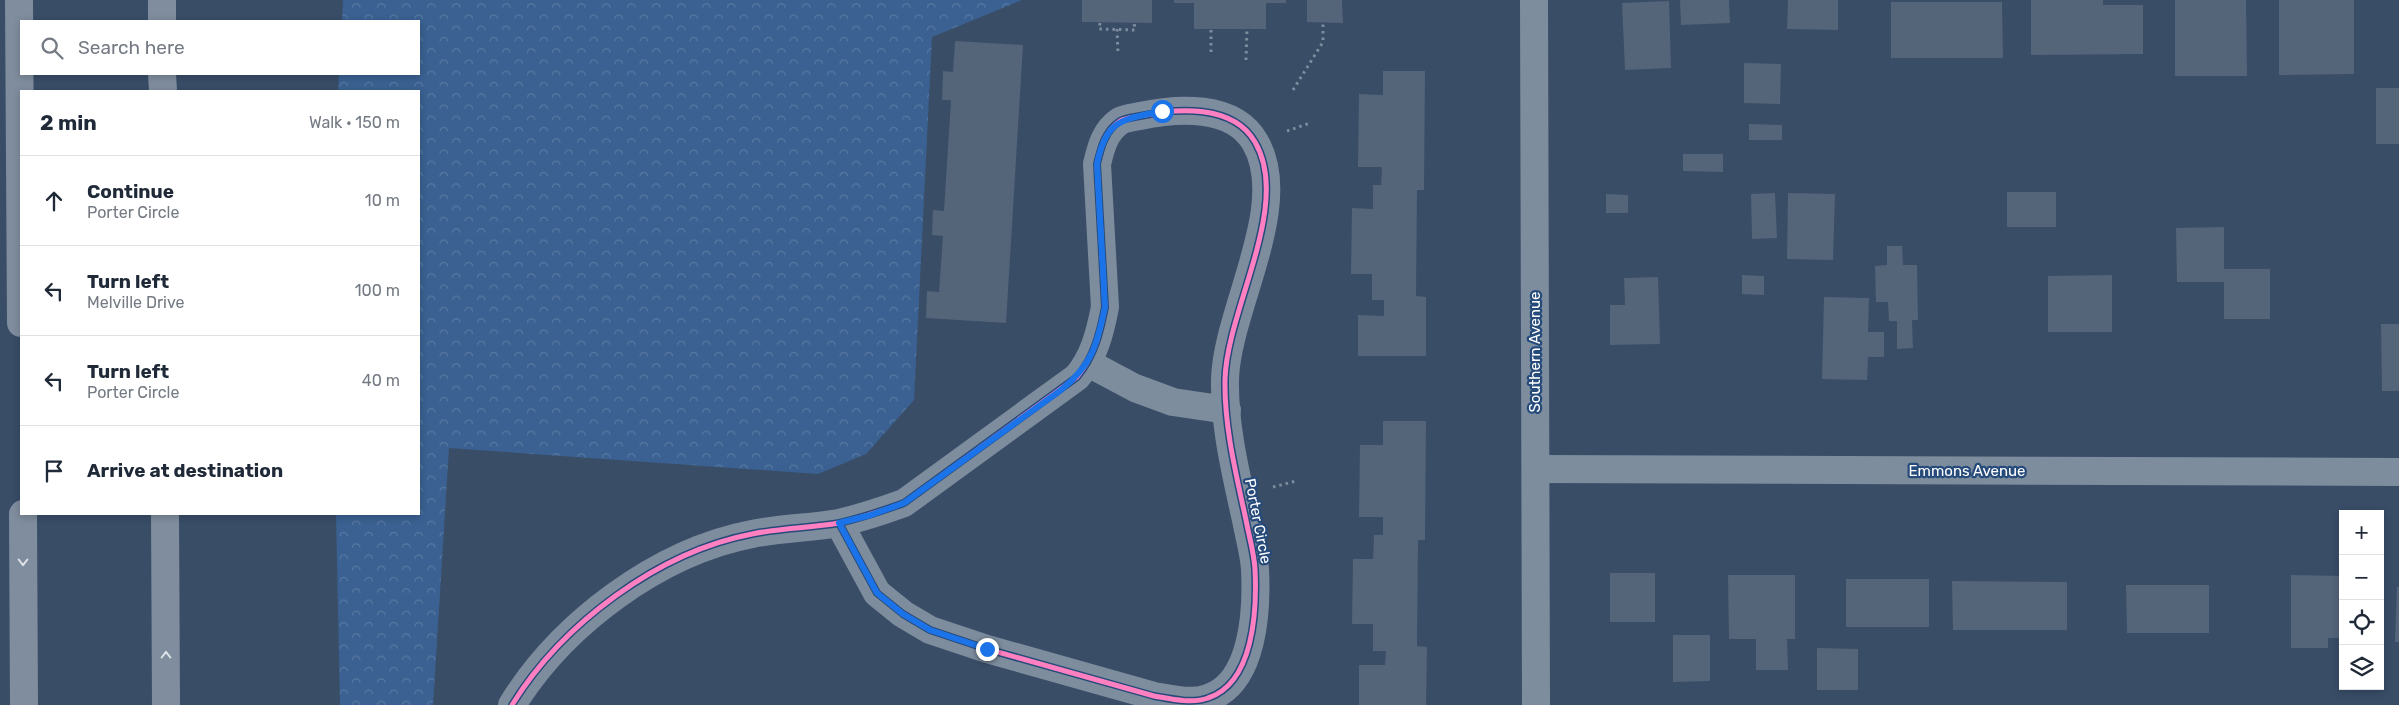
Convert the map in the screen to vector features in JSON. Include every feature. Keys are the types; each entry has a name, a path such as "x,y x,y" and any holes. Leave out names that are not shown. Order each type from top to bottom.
{"highway":[{"path":"19,0 20,162"},
{"path":"162,0 162,20"},
{"path":"162,75 162,90"},
{"path":"23,515 24,705"},
{"path":"165,515 166,705"}],"street":[{"name":"Southern Avenue","path":"1534,0 1536,705"},
{"name":"Porter Circle","path":"839,523 877,593 903,614 930,630 987,649 1154,696 1179,700 1207,699 1225,690 1240,670 1250,642 1255,612 1255,567 1226,410 1226,354 1265,219 1267,191 1265,170 1255,142 1237,123 1214,112 1162,111 1121,120 1102,141 1097,164 1105,307 1100,330 1088,363"},
{"path":"513,705 532,674 560,643 598,609 645,576 690,553 751,534 839,523 871,515 904,503 1061,390 1077,377 1088,363 1135,388 1173,402 1226,410"},
{"name":"Emmons Avenue","path":"1536,469 2399,472"}],"path":[{"path":"1100,23 1099,29 1135,30 1134,22"},
{"path":"1293,90 1322,42 1323,22"},
{"path":"1211,52 1212,29"},
{"path":"1246,60 1247,29"},
{"path":"1117,30 1118,54"}],"green space":[{"path":"343,0 1022,0 932,37 914,400 866,454 818,474 449,448 433,705 340,705 336,515 420,515 420,90 338,90 339,75 420,75 420,20 342,20"}],"building":[{"path":"1082,0 1152,0 1152,23 1082,22"},
{"path":"1174,0 1286,0 1286,3 1266,3 1266,29 1194,29 1194,3 1174,3"},
{"path":"1307,0 1342,0 1343,23 1307,22"},
{"path":"1680,0 1729,0 1730,23 1681,25"},
{"path":"1788,0 1838,0 1838,30 1787,29"},
{"path":"2031,0 2103,0 2103,5 2143,5 2143,54 2031,55"},
{"path":"2175,0 2246,0 2247,76 2175,76"},
{"path":"2279,0 2354,0 2354,74 2279,75"},
{"path":"1669,1 1671,68 1625,70 1622,3"},
{"path":"1891,2 2002,2 2003,58 1891,58"},
{"path":"955,41 1023,45 1006,323 926,318 927,291 939,292 943,236 932,235 933,210 944,211 951,100 942,100 943,71 953,72"},
{"path":"1744,63 1781,64 1780,104 1744,103"},
{"path":"1383,71 1425,71 1424,190 1417,190 1416,296 1426,297 1426,356 1358,356 1358,315 1384,316 1384,300 1372,300 1372,274 1351,274 1352,208 1373,209 1373,185 1381,185 1382,167 1358,167 1359,94 1383,95"},
{"path":"2376,88 2399,88 2399,144 2376,144"},
{"path":"1749,124 1782,125 1782,140 1749,140"},
{"path":"1683,154 1723,154 1723,172 1683,171"},
{"path":"2007,192 2056,192 2056,227 2007,227"},
{"path":"1775,193 1777,238 1752,239 1751,194"},
{"path":"1788,193 1835,194 1833,260 1787,259"},
{"path":"1606,194 1628,195 1628,213 1606,213"},
{"path":"2224,227 2224,269 2270,269 2270,319 2224,319 2224,282 2177,282 2176,228"},
{"path":"1887,246 1902,246 1903,265 1917,265 1918,320 1912,320 1913,348 1897,349 1897,321 1889,321 1888,302 1876,302 1875,266 1887,265"},
{"path":"1742,275 1764,276 1764,295 1742,294"},
{"path":"2112,275 2112,332 2048,332 2048,276"},
{"path":"1658,277 1660,344 1610,345 1610,305 1625,305 1624,278"},
{"path":"1824,297 1869,298 1868,332 1884,332 1884,357 1868,357 1867,380 1822,379"},
{"path":"2381,324 2399,324 2399,391 2382,391"},
{"path":"1383,421 1426,421 1425,540 1418,540 1417,646 1427,647 1426,705 1359,705 1359,665 1385,665 1386,651 1373,651 1373,624 1352,624 1353,559 1373,559 1374,535 1383,535 1383,517 1359,517 1360,445 1383,445"},
{"path":"1610,573 1655,573 1655,622 1610,622"},
{"path":"1728,575 1795,575 1795,639 1787,639 1788,670 1756,670 1756,639 1729,639"},
{"path":"2291,575 2339,576 2339,638 2328,638 2328,648 2291,648"},
{"path":"1846,579 1929,579 1929,627 1846,627"},
{"path":"1952,581 2067,582 2067,630 1953,630"},
{"path":"2126,585 2209,585 2209,633 2127,633"},
{"path":"2397,587 2399,587 2399,642 2395,642"},
{"path":"1673,635 1710,635 1710,681 1673,682"},
{"path":"1817,648 1858,649 1858,690 1817,690"}],"cycle path":[{"path":"512,705 533,675 557,647 585,620 616,596 648,575 682,557 717,543 763,532 839,523 904,503 1077,377 1088,361 1096,344 1105,307 1097,164 1107,135 1115,125 1125,119 1170,111 1203,112 1219,115 1233,121 1245,130 1255,142 1264,167 1266,196 1255,258 1228,351 1225,397 1231,450 1254,557 1255,604 1250,643 1244,661 1235,677 1223,690 1208,698 1195,701 1154,696 987,649 930,630 903,614 877,593 839,523"}],"route":[{"path":"987,649 930,630 903,614 877,593 839,523 871,515 904,503 1061,390 1077,377 1088,363 1100,330 1105,307 1105,279 1097,164 1102,141 1121,120 1162,111"}]}
